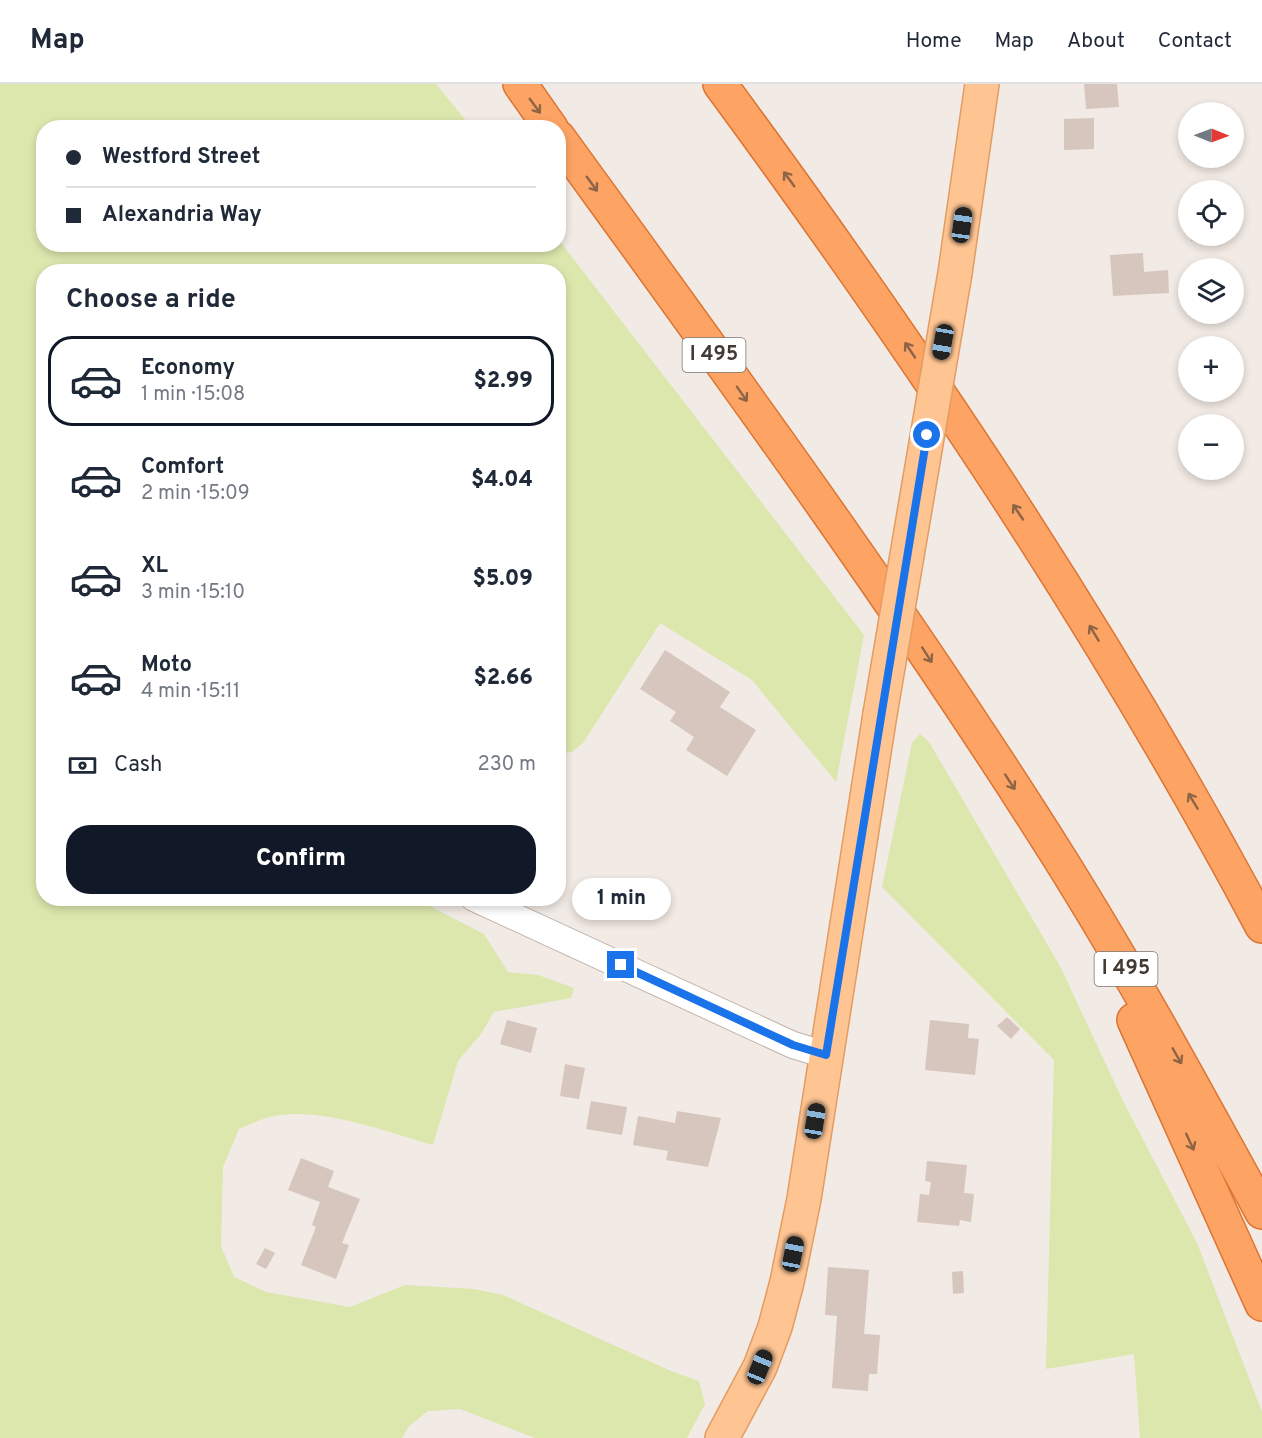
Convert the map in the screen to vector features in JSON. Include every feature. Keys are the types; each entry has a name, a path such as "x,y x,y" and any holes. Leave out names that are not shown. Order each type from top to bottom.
{"highway":[{"path":"519,84 545,120"},
{"path":"720,84 903,338 1050,561 1217,842 1262,926"},
{"name":"I 495","path":"566,148 918,641 1060,860 1181,1064 1262,1212"},
{"path":"1217,842 1262,909"},
{"path":"1060,860 1262,1304"}],"main road":[{"path":"722,1438 760,1367 780,1310 802,1208 880,714 955,273 982,84"}],"street":[{"path":"491,906 793,1045 826,1055"}],"green space":[{"path":"0,84 436,84 465,120 36,120 36,252 566,252 566,249 864,635 836,782 752,680 660,623 583,743 572,752 566,753 566,264 36,264 36,906 430,906 484,934 508,972 538,975 574,988 571,998 494,1012 481,1034 458,1061 433,1145 354,1122 313,1115 274,1116 239,1129 223,1167 221,1246 234,1277 266,1292 350,1307 405,1285 474,1289 503,1295 671,1371 699,1381 705,1404 687,1438 535,1438 460,1409 428,1411 409,1426 402,1438 0,1438"},
{"path":"920,734 929,742 1060,966 1124,1103 1197,1243 1262,1412 1262,1438 1140,1438 1134,1354 1046,1369 1054,1060 882,887 912,743"}],"building":[{"path":"1084,84 1117,84 1119,107 1086,109"},
{"path":"1094,118 1094,149 1064,150 1064,119"},
{"path":"1143,253 1144,272 1168,270 1169,293 1113,296 1110,255"},
{"path":"665,650 730,692 720,707 756,730 727,776 686,750 694,737 670,721 676,712 640,689"},
{"path":"1007,1017 1020,1029 1011,1039 997,1026"},
{"path":"507,1020 537,1028 531,1053 500,1044"},
{"path":"930,1020 969,1024 968,1038 979,1039 975,1075 925,1070"},
{"path":"565,1064 585,1068 579,1099 560,1096"},
{"path":"591,1101 627,1107 622,1135 586,1129"},
{"path":"677,1111 721,1118 708,1167 666,1160 668,1151 633,1145 638,1116 675,1123"},
{"path":"301,1158 334,1171 328,1187 360,1199 342,1243 349,1245 336,1279 301,1265 316,1227 312,1225 320,1202 288,1190"},
{"path":"927,1161 967,1165 964,1193 974,1194 971,1222 960,1220 959,1226 917,1222 920,1194 929,1195 931,1182 925,1181"},
{"path":"265,1248 275,1253 266,1269 256,1264"},
{"path":"828,1267 869,1270 864,1334 880,1335 877,1374 869,1374 868,1391 832,1388 837,1316 825,1315"},
{"path":"963,1271 964,1293 953,1294 952,1272"}],"route":[{"path":"621,965 793,1045 826,1055 927,435"}]}
